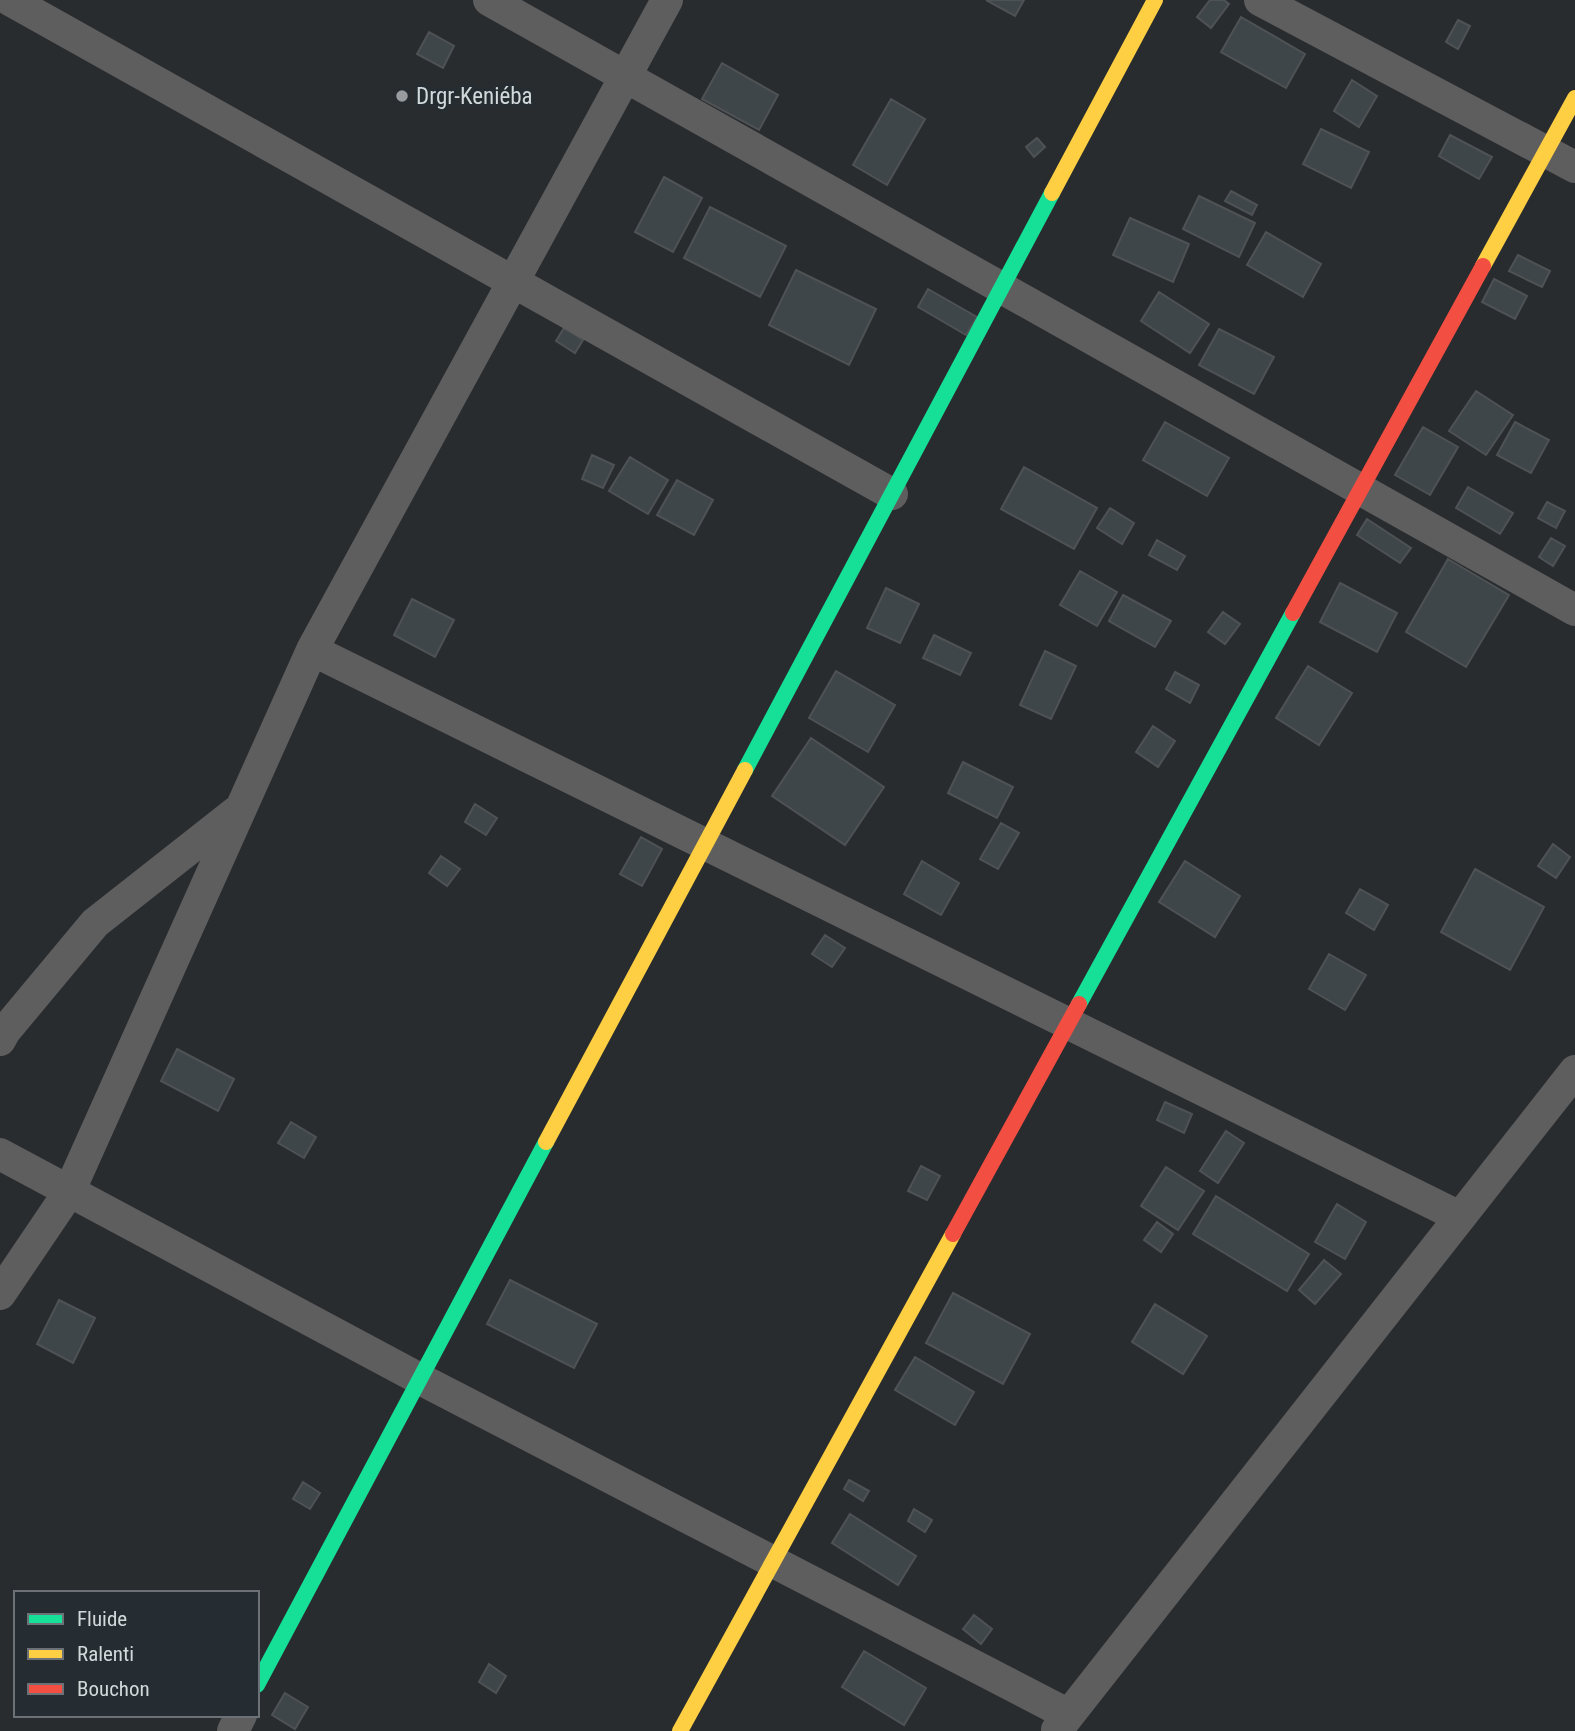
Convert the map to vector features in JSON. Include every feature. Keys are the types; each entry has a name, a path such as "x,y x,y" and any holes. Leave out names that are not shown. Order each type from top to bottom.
{"street":[{"path":"10,0 892,494"},
{"path":"489,0 1575,610"},
{"path":"0,1294 69,1192 312,650 667,0"},
{"path":"259,1681 1155,0"},
{"path":"1260,0 1575,167"},
{"path":"680,1731 1575,98"},
{"path":"312,650 1460,1217"},
{"path":"0,1040 95,923 240,809"},
{"path":"0,1154 420,1379 773,1562 1063,1723 1575,1071"}],"building":[{"path":"986,0 1024,0 1015,16"},
{"path":"1210,0 1224,0 1229,4 1211,28 1197,17"},
{"path":"1241,17 1305,54 1286,88 1221,52"},
{"path":"1458,20 1470,26 1458,49 1446,42"},
{"path":"429,32 454,46 443,68 417,54"},
{"path":"722,63 778,95 759,130 702,99"},
{"path":"1352,80 1377,96 1359,127 1334,111"},
{"path":"891,99 925,119 887,185 853,165"},
{"path":"1321,129 1369,152 1351,188 1303,164"},
{"path":"1450,135 1492,157 1479,179 1439,156"},
{"path":"1037,138 1045,147 1034,157 1026,147"},
{"path":"664,177 702,198 673,252 635,232"},
{"path":"1231,191 1257,205 1252,215 1225,201"},
{"path":"1199,196 1255,223 1239,257 1183,229"},
{"path":"710,207 786,246 760,297 684,258"},
{"path":"1130,218 1189,244 1173,282 1113,255"},
{"path":"1266,232 1321,264 1303,297 1247,265"},
{"path":"1518,255 1550,271 1542,287 1509,271"},
{"path":"796,270 876,309 849,365 769,325"},
{"path":"1494,279 1527,296 1515,319 1482,302"},
{"path":"928,289 977,317 966,335 918,307"},
{"path":"1159,292 1209,324 1190,353 1141,321"},
{"path":"564,328 583,340 575,353 556,341"},
{"path":"1219,329 1274,357 1254,394 1199,365"},
{"path":"1476,391 1513,415 1486,455 1449,431"},
{"path":"1165,422 1229,458 1207,496 1143,460"},
{"path":"1515,422 1549,440 1531,473 1497,455"},
{"path":"1423,427 1458,447 1430,495 1395,475"},
{"path":"592,455 614,465 603,488 582,479"},
{"path":"630,457 668,480 648,514 609,491"},
{"path":"1024,467 1097,508 1074,549 1001,509"},
{"path":"677,480 713,500 694,535 657,515"},
{"path":"1468,487 1513,513 1500,534 1456,508"},
{"path":"1547,502 1565,511 1556,528 1538,518"},
{"path":"1110,508 1134,523 1122,544 1097,528"},
{"path":"1367,519 1411,548 1400,563 1357,535"},
{"path":"1551,538 1565,546 1553,566 1539,557"},
{"path":"1157,540 1185,556 1177,570 1149,555"},
{"path":"1448,559 1509,595 1466,667 1406,632"},
{"path":"1080,571 1117,592 1097,626 1060,605"},
{"path":"1340,583 1397,613 1377,652 1320,622"},
{"path":"886,588 919,604 900,643 867,628"},
{"path":"1123,595 1171,621 1155,647 1109,621"},
{"path":"412,599 454,620 435,657 394,635"},
{"path":"1223,612 1240,624 1225,644 1208,632"},
{"path":"934,635 971,653 960,675 923,658"},
{"path":"1045,651 1076,666 1051,719 1020,705"},
{"path":"1308,666 1352,693 1319,745 1276,718"},
{"path":"836,671 895,705 868,752 809,718"},
{"path":"1175,672 1199,685 1190,703 1166,689"},
{"path":"1153,726 1175,741 1158,767 1136,752"},
{"path":"811,738 884,787 845,845 772,796"},
{"path":"963,762 1013,787 997,818 948,793"},
{"path":"475,804 497,818 486,835 465,822"},
{"path":"1001,823 1019,833 998,869 980,859"},
{"path":"641,837 662,849 642,886 620,874"},
{"path":"1553,844 1570,857 1556,878 1538,866"},
{"path":"441,856 460,869 447,886 429,873"},
{"path":"922,861 959,883 941,915 904,894"},
{"path":"1185,861 1240,896 1215,937 1159,902"},
{"path":"1475,869 1544,907 1510,970 1441,932"},
{"path":"1360,889 1388,905 1374,930 1346,913"},
{"path":"825,935 845,948 832,967 812,954"},
{"path":"1329,954 1366,975 1345,1010 1309,989"},
{"path":"177,1049 234,1079 218,1111 161,1081"},
{"path":"1165,1102 1192,1114 1184,1133 1157,1120"},
{"path":"291,1122 316,1137 304,1158 278,1143"},
{"path":"1226,1131 1244,1143 1218,1183 1200,1171"},
{"path":"921,1166 940,1176 927,1200 908,1191"},
{"path":"1166,1167 1204,1191 1178,1230 1141,1206"},
{"path":"1216,1196 1309,1254 1287,1291 1193,1234"},
{"path":"1337,1204 1366,1222 1345,1259 1315,1242"},
{"path":"1157,1222 1173,1234 1161,1252 1144,1240"},
{"path":"1324,1260 1341,1274 1315,1304 1299,1290"},
{"path":"510,1280 597,1324 574,1368 487,1324"},
{"path":"953,1293 1030,1334 1003,1384 926,1343"},
{"path":"59,1300 95,1318 73,1363 37,1344"},
{"path":"1155,1304 1207,1336 1183,1374 1132,1342"},
{"path":"915,1357 974,1392 955,1425 895,1390"},
{"path":"849,1480 869,1491 863,1501 844,1489"},
{"path":"303,1482 320,1493 310,1509 293,1499"},
{"path":"914,1509 932,1520 925,1532 908,1521"},
{"path":"850,1514 916,1556 898,1585 832,1543"},
{"path":"974,1615 992,1629 981,1644 963,1629"},
{"path":"864,1651 926,1688 904,1725 842,1687"},
{"path":"489,1664 506,1676 496,1693 479,1682"},
{"path":"285,1693 308,1707 295,1729 272,1715"}],"traffic: fast":[{"path":"745,770 1052,193"},
{"path":"1079,1004 1293,613"},
{"path":"259,1681 546,1142"}],"traffic: slow":[{"path":"1052,193 1155,0"},
{"path":"1483,266 1575,98"},
{"path":"546,1142 745,770"},
{"path":"680,1731 953,1234"}],"traffic: jam":[{"path":"1293,613 1483,266"},
{"path":"953,1234 1079,1004"}],"place":[{"name":"Drgr-Keniéba","path":"402,96"}]}
